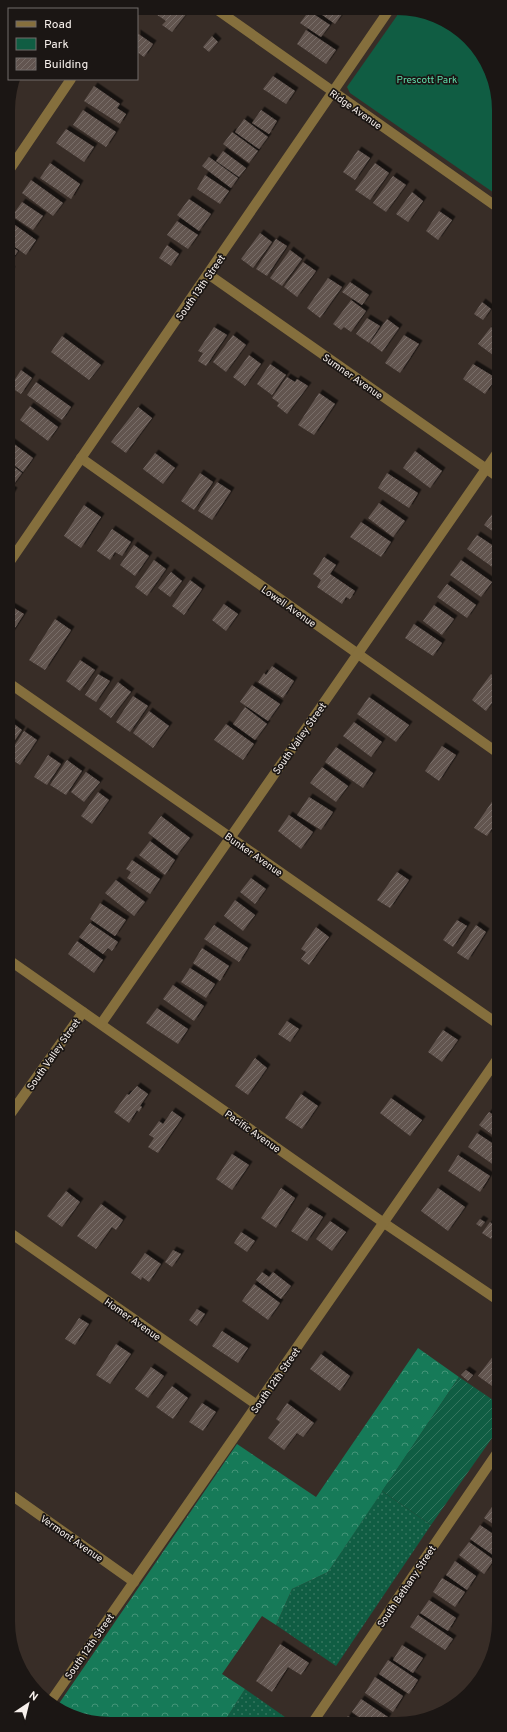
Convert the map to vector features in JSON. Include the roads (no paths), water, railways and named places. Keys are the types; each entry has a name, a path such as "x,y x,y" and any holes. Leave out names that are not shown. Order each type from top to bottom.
{"street":[{"name":"Ridge Avenue","path":"224,15 492,203"},
{"name":"South 13th Street","path":"15,554 386,15"},
{"path":"15,162 70,80"},
{"name":"Sumner Avenue","path":"208,274 492,473"},
{"name":"Lowell Avenue","path":"82,458 492,749"},
{"name":"South Valley Street","path":"101,1024 492,461"},
{"name":"Bunker Avenue","path":"15,688 492,1020"},
{"name":"Pacific Avenue","path":"15,964 384,1223 492,1296"},
{"name":"South Valley Street","path":"15,1108 83,1012"},
{"name":"South 12th Street","path":"53,1698 492,1067"},
{"name":"Homer Avenue","path":"15,1236 257,1405"},
{"name":"South Bethany Street","path":"316,1717 492,1460"},
{"name":"Vermont Avenue","path":"15,1498 134,1582"}],"park label":[{"name":"Prescott Park","path":"427,79"}]}
